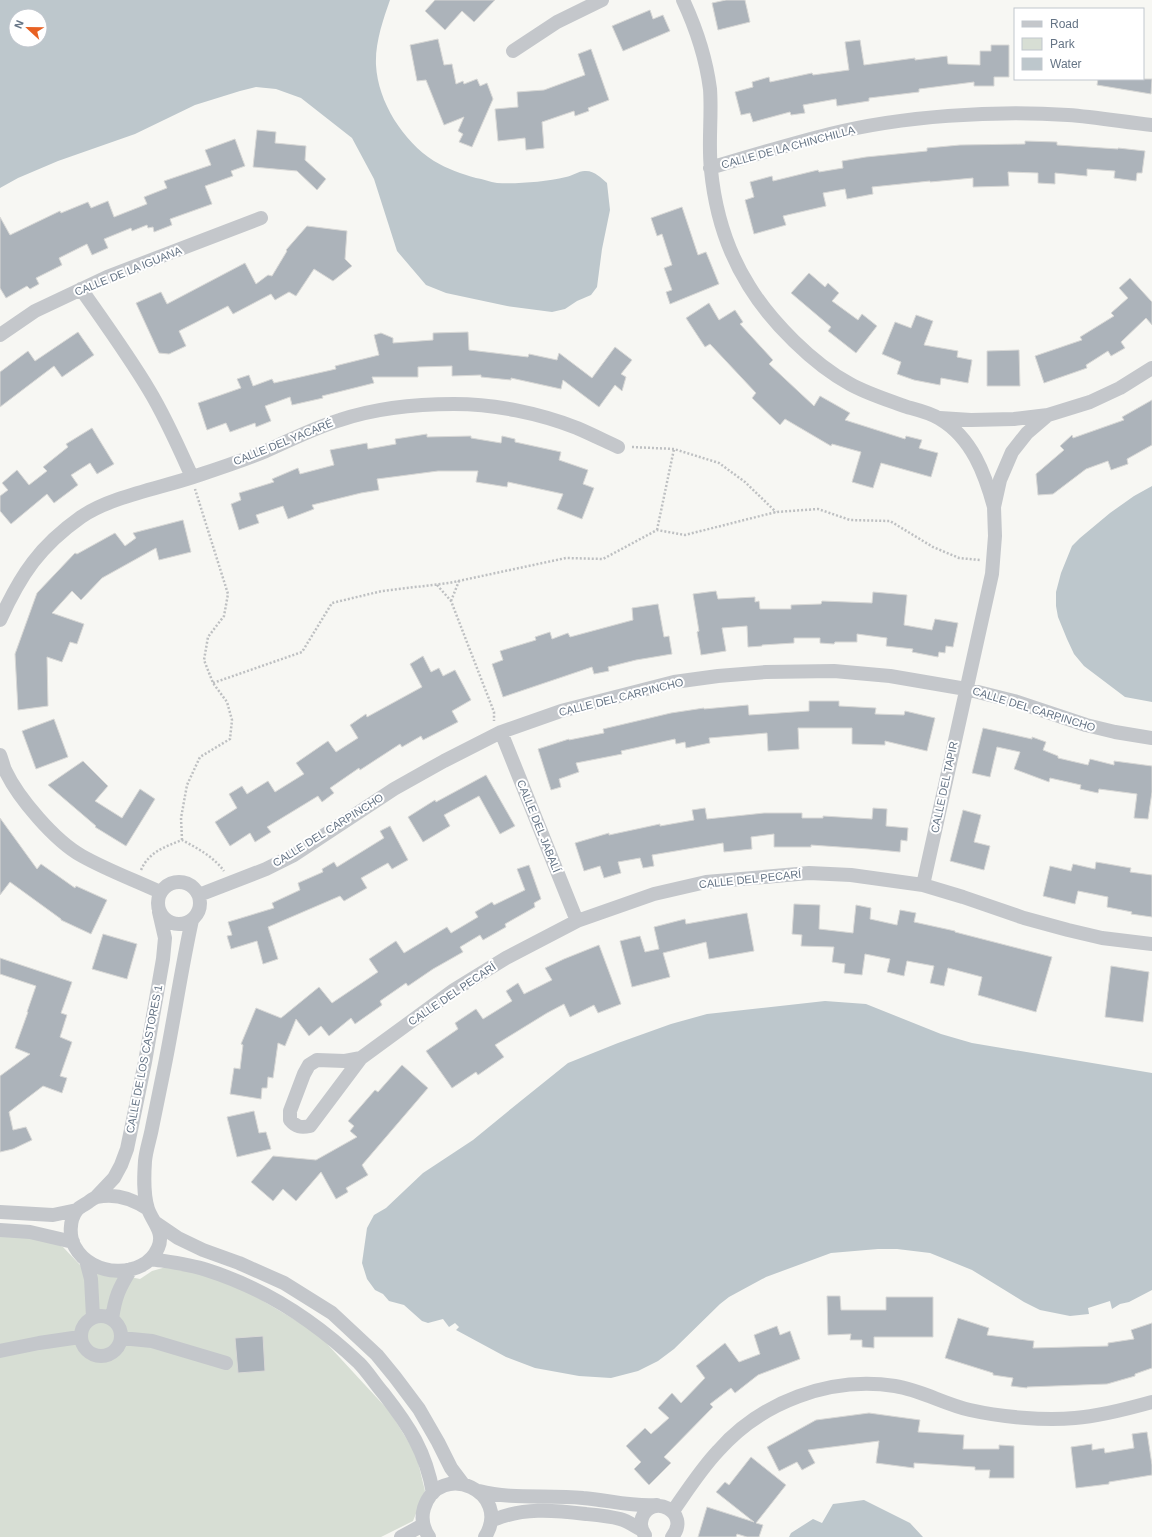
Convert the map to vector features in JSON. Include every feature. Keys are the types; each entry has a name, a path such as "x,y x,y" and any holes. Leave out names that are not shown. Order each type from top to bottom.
{"street":[{"path":"513,52 556,22 602,0"},
{"path":"683,0 695,24 710,89 710,168 715,202 735,262 769,314 793,339 821,364 849,384 884,399 940,418 971,420 1014,419 1048,415 1090,402 1120,388 1152,368"},
{"name":"CALLE DE LA CHINCHILLA","path":"710,168 831,134 919,119 967,115 1067,115 1152,125"},
{"name":"CALLE DE LA IGUANA","path":"0,335 35,311 107,277 261,218"},
{"path":"81,289 150,391 173,433 192,477"},
{"name":"CALLE DEL YACARÉ","path":"0,620 25,571 42,549 83,516 103,506 264,452 314,428 342,419 379,410 416,405 455,404 491,406 529,414 576,428 618,447"},
{"path":"994,508 1000,480 1012,452 1027,433 1048,415"},
{"path":"940,418 956,430 967,443 980,465 987,481 994,508"},
{"name":"CALLE DEL TAPIR","path":"923,886 992,574 995,536 994,508"},
{"name":"CALLE DEL CARPINCHO","path":"199,894 266,869 294,855 394,789 497,734 561,711 674,682 718,676 766,672 834,671 890,676 966,689 1014,701 1086,725 1115,732 1152,738"},
{"name":"CALLE DEL JABALÍ","path":"497,734 577,921"},
{"path":"0,755 2,771 42,822 59,840 80,855 107,869 160,892"},
{"name":"CALLE DEL PECARÍ","path":"362,1058 345,1061 317,1060 309,1065 290,1111 290,1120 296,1126 310,1126 362,1058 454,990 506,958 577,921 654,894 706,882 809,873 851,875 923,886 963,897 1024,918 1068,930 1102,938 1152,944"},
{"path":"176,882 190,884 199,894 200,909 197,915 186,924 173,924 167,922 159,912 157,899 164,887 176,882"},
{"name":"CALLE DE LOS CASTORES 1","path":"96,1197 114,1178 127,1149 164,959 165,938 159,912"},
{"name":"CALLE DE LOS CASTORES 1","path":"148,1209 145,1188 145,1159 165,1066 192,920"},
{"path":"0,1212 53,1215 77,1210 96,1197 113,1196 129,1199 148,1209 160,1232 158,1249 151,1259 141,1266 118,1271 107,1270 86,1260 76,1249 71,1232 72,1220 77,1210"},
{"path":"156,1223 178,1238 203,1250 239,1263 284,1283 332,1314 377,1355 395,1376 419,1409 451,1468 463,1484"},
{"path":"0,1230 30,1232 73,1242"},
{"path":"151,1259 185,1264 223,1276 279,1302 332,1339 360,1364 409,1428 426,1461 433,1493"},
{"path":"86,1260 92,1279 93,1317"},
{"path":"112,1319 115,1299 120,1286 131,1269"},
{"path":"106,1316 112,1319 119,1328 121,1338 119,1345 110,1355 103,1357 90,1354 81,1344 80,1337 84,1325 93,1317 106,1316"},
{"path":"0,1351 80,1337"},
{"path":"121,1338 137,1338 152,1341 226,1363"},
{"path":"673,1511 718,1450 743,1427 766,1411 793,1398 815,1391 860,1385 897,1386 970,1410 1041,1418 1074,1418 1112,1413 1152,1402"},
{"path":"401,1537 426,1531 423,1514 424,1508 426,1502 433,1493 442,1487 452,1484 463,1484 479,1492 486,1500 490,1510 488,1532 484,1537"},
{"path":"479,1492 502,1496 540,1495 584,1498 644,1506 657,1505 673,1511 677,1521 676,1532 672,1537"},
{"path":"644,1533 641,1524 644,1514 647,1510 657,1505"},
{"path":"490,1521 504,1515 525,1511 563,1511 618,1519 628,1522 644,1533"}],"path":[{"path":"618,447 674,449 719,463 745,482 776,512"},
{"path":"657,530 674,449"},
{"path":"182,840 181,818 187,785 200,756 230,739 232,720 227,702 213,683 204,660 208,637 224,616 228,594 198,501 192,477"},
{"path":"213,683 302,652 332,603 382,591 459,581 566,558 603,558 657,530 685,535 776,512 818,509 850,520 890,521 933,547 959,558 993,562"},
{"path":"451,601 459,581"},
{"path":"437,585 451,601 494,712 497,734"},
{"path":"136,881 144,862 159,848 182,840 197,848 219,864 232,881"}],"green space":[{"path":"0,1236 33,1238 54,1243 63,1247 82,1267 140,1279 152,1271 166,1267 207,1275 248,1292 317,1333 390,1412 416,1454 425,1491 413,1521 381,1537 0,1537"}],"water":[{"path":"0,0 390,0 378,40 376,65 378,79 387,106 394,119 412,143 434,161 444,166 465,175 497,183 523,183 558,179 571,176 579,172 592,172 607,183 610,210 602,249 597,287 591,295 577,301 565,309 552,312 507,306 446,293 426,285 397,251 374,179 352,138 301,98 276,89 256,87 195,105 135,134 58,161 18,178 0,188"},
{"path":"1152,486 1152,702 1125,697 1084,666 1074,654 1058,617 1056,592 1061,573 1072,546 1110,513 1134,496"},
{"path":"825,1001 866,1004 941,1034 972,1043 1152,1073 1152,1290 1112,1309 1110,1301 1088,1308 1089,1314 1070,1316 1040,1310 1024,1302 972,1270 930,1253 897,1249 878,1249 831,1253 766,1277 729,1297 674,1349 658,1361 638,1371 611,1378 579,1376 535,1368 506,1357 456,1330 459,1327 455,1323 449,1327 443,1319 428,1323 422,1321 404,1305 389,1301 383,1294 375,1290 367,1279 362,1263 367,1228 374,1215 386,1208 423,1173 473,1140 568,1063 671,1024 707,1014"},
{"path":"864,1500 910,1523 923,1537 789,1537 791,1533 813,1519 822,1523 833,1504"}],"building":[{"path":"435,0 495,0 474,22 462,11 445,30 425,11"},
{"path":"726,0 745,0 750,22 718,30 712,3"},
{"path":"650,10 653,19 663,15 670,31 623,51 612,26"},
{"path":"438,39 444,65 452,64 456,84 463,81 464,84 477,79 480,86 487,83 493,99 472,147 459,142 463,134 458,131 464,117 444,125 426,80 417,81 410,45"},
{"path":"860,40 864,65 915,58 915,60 947,56 948,64 980,65 980,51 991,51 991,45 1009,45 1009,77 994,77 994,86 974,86 974,82 919,89 919,92 869,98 869,101 837,106 836,99 803,105 805,113 791,115 790,112 753,122 750,113 741,115 735,92 753,87 752,82 769,77 770,82 812,73 813,75 849,70 845,42"},
{"path":"591,49 609,100 588,108 589,111 575,116 574,111 542,122 544,148 526,150 525,138 498,141 495,109 518,107 517,92 544,90 585,75 578,54"},
{"path":"1152,79 1151,94 1097,85 1098,80"},
{"path":"257,130 276,132 275,143 306,146 305,160 326,179 317,190 297,171 253,167"},
{"path":"235,139 245,166 231,171 233,176 205,186 212,204 170,219 172,225 154,232 153,227 148,228 147,225 132,231 131,228 104,239 108,248 92,255 87,244 59,258 62,265 36,278 39,284 30,289 27,286 6,298 0,288 0,217 10,235 60,211 61,213 88,202 91,208 108,201 114,217 147,204 144,197 167,188 164,181 211,165 205,150"},
{"path":"1025,141 1057,142 1057,145 1145,151 1142,173 1137,173 1136,181 1114,178 1115,171 1087,169 1087,176 1055,173 1055,184 1038,183 1038,173 1008,172 1009,186 973,187 973,178 930,181 872,187 873,194 847,199 845,189 823,193 826,206 783,216 786,225 754,234 745,200 754,197 750,182 772,176 773,181 818,170 819,172 843,168 842,161 866,157 927,151 927,148 960,145 1025,144"},
{"path":"682,207 698,255 706,252 719,284 670,304 666,292 672,290 664,268 672,265 662,234 657,236 651,218"},
{"path":"307,226 347,231 345,259 352,266 333,281 314,269 296,296 289,292 275,300 271,294 233,314 228,306 179,331 186,346 169,354 159,353 136,303 161,292 167,304 245,263 256,284 268,275 272,276 287,251 286,250"},
{"path":"809,273 825,287 828,283 839,293 832,301 858,320 862,314 877,326 856,353 828,331 831,327 791,293"},
{"path":"1130,278 1152,302 1152,325 1146,318 1121,342 1125,348 1111,356 1108,351 1086,365 1087,368 1044,383 1035,356 1082,340 1080,337 1114,316 1111,313 1128,298 1119,288"},
{"path":"709,303 719,320 735,310 743,322 740,324 773,360 769,364 814,406 820,396 850,413 845,420 905,439 906,436 922,440 919,448 938,453 931,477 881,463 873,488 852,482 861,452 832,444 831,446 785,419 780,425 752,398 756,393 710,344 705,347 686,318"},
{"path":"916,315 933,321 924,345 958,351 957,357 972,360 968,383 941,378 940,385 914,380 897,374 901,362 882,354 895,322 911,328"},
{"path":"78,332 94,355 62,377 54,366 0,407 0,372 28,351 35,361"},
{"path":"468,332 469,350 528,357 529,354 557,360 559,353 592,378 615,347 632,360 621,374 626,377 622,391 615,385 599,407 563,380 561,389 511,378 511,380 481,377 481,375 452,376 452,366 418,367 418,377 372,377 374,383 322,396 323,398 292,405 290,397 265,406 271,421 256,427 255,423 230,432 226,423 207,430 198,403 241,388 237,379 249,375 253,386 272,379 274,383 336,369 335,366 379,355 374,335 381,333 393,338 393,343 433,340 433,333"},
{"path":"1019,350 1020,386 987,386 987,351"},
{"path":"1152,400 1152,445 1127,459 1128,464 1111,470 1108,461 1086,469 1053,494 1038,495 1036,474 1064,450 1060,446 1072,435 1073,438 1124,420 1122,417"},
{"path":"92,428 114,464 97,474 90,463 71,475 78,485 54,503 47,494 11,524 0,511 0,496 8,490 2,483 17,470 29,485 47,471 43,467 68,447 66,444"},
{"path":"427,434 427,437 471,436 471,438 501,443 502,436 515,439 515,442 561,452 559,460 588,470 583,484 594,488 582,519 557,509 563,494 508,482 507,487 476,482 478,471 438,471 377,479 379,490 312,505 314,509 288,519 283,506 256,515 259,523 239,530 231,504 241,500 239,493 274,482 272,479 298,468 300,474 334,465 330,450 367,443 368,449 396,444 395,439"},
{"path":"183,520 191,552 159,560 156,548 102,578 81,600 72,591 52,613 84,624 77,644 70,642 62,662 47,657 48,706 18,710 15,654 37,593 75,553 77,554 115,533 125,546 136,538 133,533"},
{"path":"716,591 718,599 755,597 755,602 759,601 760,609 791,609 791,605 821,604 822,601 872,603 873,592 907,595 904,625 932,630 935,619 958,623 953,647 946,646 945,653 939,652 938,657 912,652 913,649 886,646 887,638 857,634 857,642 835,642 834,644 820,643 820,638 794,638 794,643 748,647 747,626 722,628 726,651 701,655 693,594"},
{"path":"658,604 664,637 669,636 672,654 636,660 608,667 609,671 594,674 592,667 503,697 492,664 503,660 500,651 536,640 535,637 550,632 552,639 568,633 570,637 633,620 632,608"},
{"path":"423,656 431,672 439,668 443,676 455,670 471,700 452,711 458,722 423,740 421,736 402,747 400,744 360,770 359,768 330,788 334,793 322,802 318,796 267,827 271,832 255,842 250,833 230,846 215,822 237,808 229,794 242,786 247,794 268,781 275,792 304,774 296,763 328,741 336,752 358,738 350,725 366,714 367,717 422,687 410,664"},
{"path":"809,701 839,701 839,706 876,708 875,714 904,715 905,711 935,718 927,751 885,741 885,745 852,744 852,728 798,728 799,749 768,751 767,733 709,738 710,743 686,748 685,742 676,744 675,739 621,751 622,754 576,763 579,772 559,779 561,787 551,790 538,749 569,739 604,733 603,729 671,713 704,708 748,705 749,715 809,711"},
{"path":"54,719 68,757 36,769 22,731"},
{"path":"983,728 1032,739 1032,737 1046,742 1043,750 1058,756 1058,758 1088,765 1090,759 1114,765 1114,761 1152,766 1152,792 1148,819 1134,818 1137,794 1099,789 1098,793 1080,789 1081,785 1050,778 1049,782 1014,769 1020,752 997,747 990,777 972,773"},
{"path":"83,761 108,786 95,801 122,818 140,789 155,799 126,846 95,827 96,826 48,785"},
{"path":"486,775 515,826 500,834 479,796 444,815 450,826 423,842 408,817 435,800 436,802"},
{"path":"705,808 707,819 764,813 802,813 802,818 823,818 823,816 872,819 873,808 887,809 886,826 908,828 907,841 901,840 900,852 811,845 811,847 774,847 774,834 751,837 752,849 724,852 723,843 652,855 654,866 643,868 640,858 618,862 621,873 604,878 600,866 584,871 575,843 609,833 609,835 660,824 660,826 694,820 692,810"},
{"path":"963,810 981,815 974,842 990,846 984,870 950,861"},
{"path":"0,818 37,869 41,864 75,888 76,886 107,900 91,934 61,920 10,882 0,895"},
{"path":"390,826 408,860 392,869 388,863 361,878 367,888 344,901 340,896 268,927 278,959 263,964 257,941 231,949 227,936 232,935 228,922 274,908 272,903 300,890 298,883 323,872 322,869 334,862 337,867 384,838 380,831"},
{"path":"1096,862 1131,868 1130,872 1152,875 1152,917 1131,914 1132,912 1107,907 1108,897 1078,891 1075,904 1043,896 1050,866 1071,871 1073,864 1095,869"},
{"path":"529,865 541,899 534,903 535,907 505,924 506,927 483,940 480,935 460,947 463,952 433,969 408,986 406,983 380,1001 382,1005 355,1024 351,1018 329,1036 321,1026 309,1036 296,1019 285,1046 278,1043 273,1078 268,1077 267,1088 262,1088 261,1099 230,1094 234,1068 240,1069 243,1045 241,1044 256,1008 281,1018 319,987 332,1003 378,972 369,959 396,941 404,953 447,927 451,933 478,917 475,912 492,902 494,905 525,890 517,869"},
{"path":"794,904 820,905 819,929 853,933 856,905 871,908 870,919 897,925 900,910 916,913 914,922 955,931 1052,957 1036,1012 978,995 982,977 948,968 944,986 930,983 934,966 907,961 904,976 887,972 890,959 865,954 862,975 844,973 845,964 832,962 834,947 801,946 802,935 792,934"},
{"path":"747,913 754,951 709,959 706,942 663,953 670,977 632,987 620,941 640,936 645,952 659,949 654,927 685,919 686,924"},
{"path":"103,934 137,944 127,979 92,969"},
{"path":"599,945 621,1004 598,1013 594,1005 570,1017 564,1004 495,1045 504,1057 478,1075 476,1072 452,1088 426,1051 458,1029 455,1023 476,1009 483,1019 512,1001 506,991 518,983 524,994 552,980 545,968"},
{"path":"0,958 72,982 61,1013 67,1015 60,1037 72,1042 60,1076 67,1078 62,1093 43,1086 9,1112 13,1130 26,1127 32,1140 13,1149 0,1152 0,1076 30,1054 15,1048 36,986 0,974"},
{"path":"1111,966 1149,972 1143,1022 1105,1017"},
{"path":"402,1065 428,1088 362,1165 368,1175 346,1188 348,1192 336,1199 321,1172 296,1201 283,1189 273,1201 251,1182 273,1156 316,1160 357,1137 350,1131 354,1126 348,1121 375,1090 378,1092"},
{"path":"254,1111 259,1133 266,1132 271,1149 237,1157 227,1117"},
{"path":"827,1296 840,1296 841,1310 886,1310 886,1297 933,1297 933,1337 874,1337 874,1348 862,1347 862,1340 850,1340 851,1334 828,1335"},
{"path":"958,1318 989,1328 987,1335 1034,1341 1033,1348 1108,1346 1108,1343 1134,1339 1131,1330 1152,1323 1152,1368 1135,1374 1135,1376 1107,1384 1027,1388 1011,1386 1013,1378 993,1375 993,1373 945,1358"},
{"path":"777,1326 780,1335 790,1331 800,1359 758,1375 735,1393 731,1388 710,1404 713,1407 664,1457 671,1463 649,1485 634,1469 641,1462 626,1446 645,1428 651,1434 669,1418 658,1408 672,1393 681,1403 705,1378 696,1366 725,1343 739,1362 760,1354 754,1335"},
{"path":"263,1336 265,1371 238,1373 235,1338"},
{"path":"869,1413 920,1420 918,1432 964,1435 963,1449 999,1449 999,1445 1014,1446 1014,1478 989,1478 990,1470 975,1470 975,1467 914,1463 914,1468 876,1463 879,1441 808,1450 815,1463 802,1470 797,1462 779,1471 767,1447 816,1420"},
{"path":"1147,1432 1152,1475 1109,1482 1109,1484 1076,1488 1071,1447 1092,1444 1092,1450 1104,1448 1105,1453 1134,1448 1132,1434"},
{"path":"751,1457 786,1485 756,1523 763,1525 759,1537 747,1537 737,1534 736,1537 698,1537 707,1507 754,1522 716,1492 725,1482 729,1485"}]}
